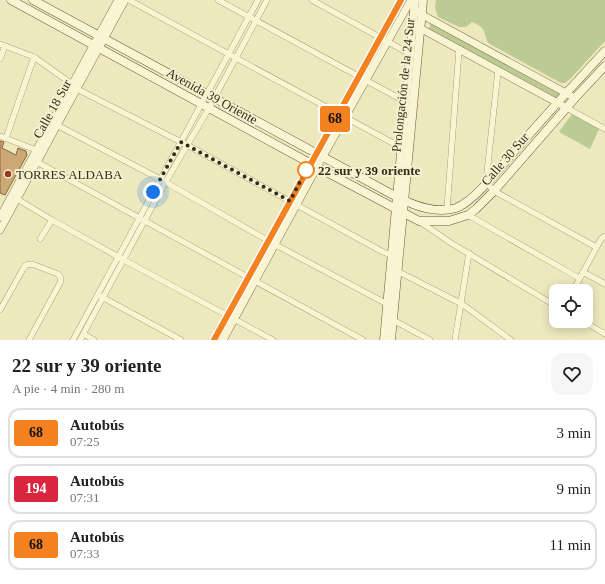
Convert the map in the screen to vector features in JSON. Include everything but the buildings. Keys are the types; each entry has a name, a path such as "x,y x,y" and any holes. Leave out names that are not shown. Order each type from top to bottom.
{"main road":[{"name":"Avenida 39 Oriente","path":"11,0 399,211"},
{"name":"Avenida 39 Oriente","path":"33,0 400,199"},
{"name":"Prolongación de la 24 Sur","path":"384,340 397,271 399,211 418,12 415,0"},
{"name":"Prolongación de la 24 Sur","path":"418,12 423,0"},
{"name":"Calle 30 Sur","path":"400,199 423,208 447,209 462,205 486,182 566,92 605,51"},
{"name":"Prolongación de la 24 Sur","path":"400,199 406,102 414,56"},
{"name":"Calle 30 Sur","path":"399,211 419,221 442,222 468,215 494,191 605,66"},
{"name":"Prolongación de la 24 Sur","path":"391,340 393,320 391,305 392,255 399,211"}],"street":[{"name":"Calle 18 Sur","path":"0,230 36,150 55,124 77,89 118,0"},
{"name":"Calle 18 Sur","path":"101,37 125,0"},
{"path":"129,0 402,148"},
{"path":"218,0 363,77 406,102"},
{"path":"210,97 229,54 258,0"},
{"path":"73,340 118,257 166,183 184,144 210,97 236,58 267,0"},
{"path":"312,0 414,56"},
{"path":"214,340 248,277 271,242 293,203 405,1 418,12 575,98"},
{"path":"417,26 605,129"},
{"path":"0,59 2,45 34,58 72,84"},
{"name":"Calle 18 Sur","path":"1,214 37,162 72,84 96,47"},
{"path":"447,209 460,50"},
{"path":"6,138 34,58"},
{"path":"498,71 486,182 494,191 596,247"},
{"path":"77,89 184,144 383,252 392,255"},
{"path":"55,124 160,179 271,242 391,305"},
{"path":"0,136 36,150"},
{"path":"80,340 124,260 160,179 184,144"},
{"path":"37,162 363,340"},
{"path":"14,197 118,257 273,340"},
{"path":"468,215 579,278"},
{"path":"40,239 52,220"},
{"path":"419,221 469,254 549,302"},
{"path":"576,284 596,247 604,236"},
{"path":"223,340 255,281 271,242"},
{"path":"455,340 469,254"},
{"path":"0,310 22,269 26,265 32,264 58,274 60,283 29,340"},
{"path":"397,271 462,304 511,340"},
{"path":"583,272 605,284"},
{"path":"97,295 181,340"},
{"path":"393,320 430,340"},
{"path":"593,327 605,334"},
{"path":"84,334 94,340"}],"green space":[{"path":"436,0 605,0 605,41 571,78 565,83 561,83 488,43 482,28 477,24 472,22 466,27 459,27 438,17 435,8"},
{"path":"431,21 561,94 559,99 429,30"},
{"path":"572,114 599,129 590,149 559,132"}],"bus line":[{"name":"68","path":"214,340 401,0"}],"place":[{"name":"22 sur y 39 oriente","path":"306,170"},
{"name":"TORRES ALDABA","path":"8,174"}],"route":[{"path":"153,192 181,142 290,201 306,170"}]}
